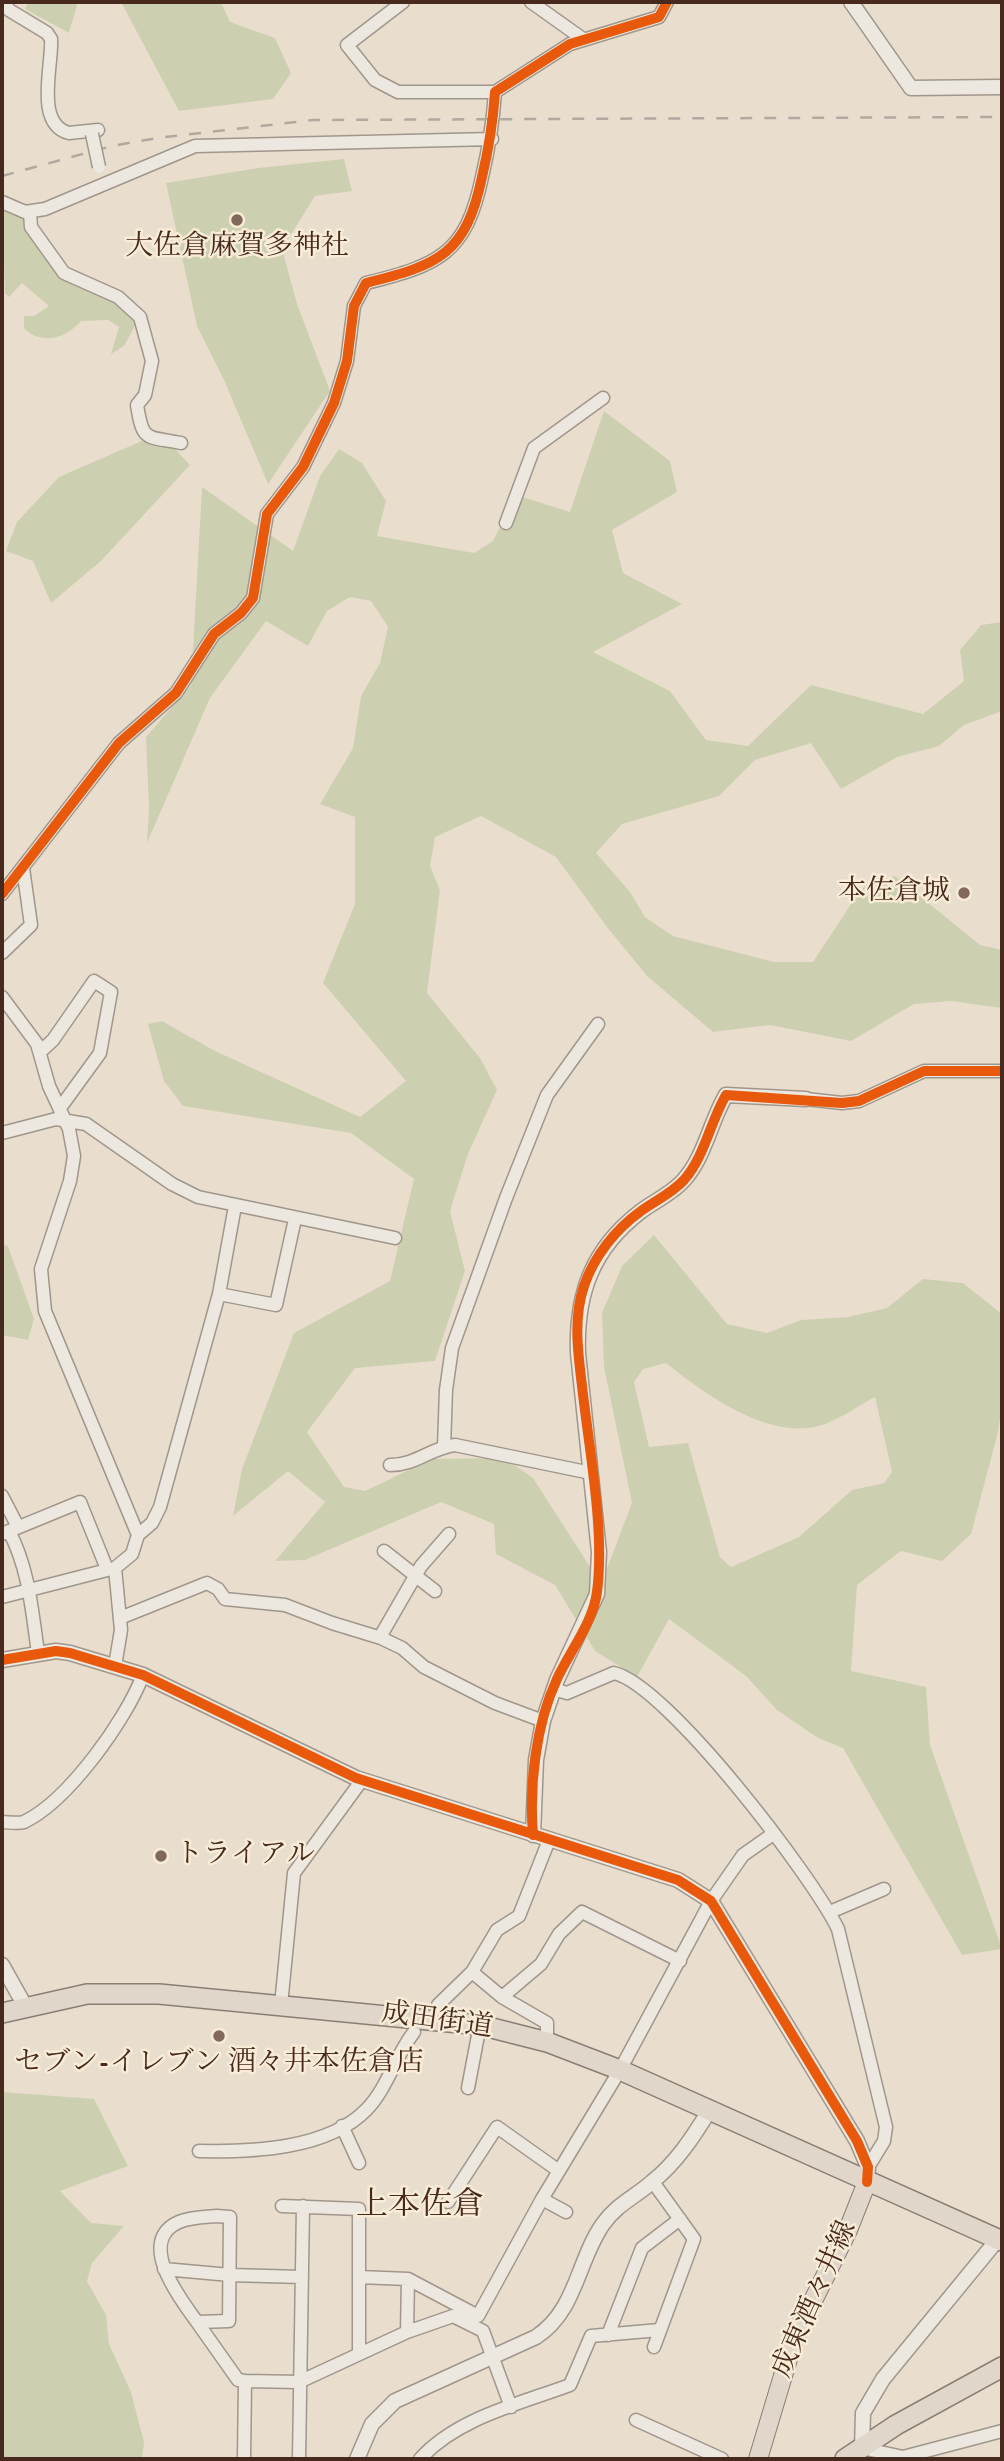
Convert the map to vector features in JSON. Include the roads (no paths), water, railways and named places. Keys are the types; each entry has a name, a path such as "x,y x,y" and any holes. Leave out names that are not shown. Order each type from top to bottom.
{"highway":[{"name":"成田街道","path":"2,2012 87,1994 159,1994 480,2025 547,2042 620,2070 709,2111 868,2174 1000,2240"},
{"path":"845,2459 896,2424 1002,2367"}],"main road":[{"name":"成東酒々井線","path":"758,2459 769,2411 794,2339 848,2230 868,2174"}],"street":[{"path":"4,2 9,10 51,38 47,87 54,122 65,132 94,132 104,186"},
{"path":"403,2 347,44 375,80 398,92 495,92 559,50 583,39 659,17 667,2"},
{"path":"531,2 583,39"},
{"path":"851,2 911,88 1002,87"},
{"path":"2,894 120,743 176,693 214,635 241,613 253,598 267,514 303,467 334,403 347,361 354,306 362,287 366,283 416,270 455,245 475,212 492,139 495,92"},
{"path":"2,202 30,213 104,186 195,146 492,139"},
{"path":"30,213 31,227 64,273 118,297 139,317 152,361 145,395 137,405 141,430 148,436 181,443"},
{"path":"506,523 534,448 603,398"},
{"path":"2,953 31,925 23,867"},
{"path":"2,1133 62,1113 100,1053 111,992 94,981 52,1040 40,1052"},
{"path":"3,1002 40,1052 74,1156 70,1181 46,1247 41,1269 45,1311 138,1535"},
{"path":"444,1447 446,1391 452,1348 502,1210 547,1095 598,1024"},
{"path":"533,1835 536,1760 543,1721 553,1689 597,1594 599,1552 578,1334 584,1286 596,1259 612,1237 630,1220 667,1196 685,1179 697,1159 726,1094 842,1103 859,1101 924,1071 1002,1071"},
{"path":"62,1113 86,1124 172,1184 198,1197 395,1238"},
{"path":"2,1597 111,1568 132,1554 138,1535 152,1523 160,1507 219,1294 235,1206"},
{"path":"219,1294 276,1305 295,1219"},
{"path":"390,1465 409,1465 444,1447 455,1445 591,1473"},
{"path":"3,1501 9,1530 19,1550 29,1591 38,1653"},
{"path":"9,1530 80,1502 111,1568 120,1618 115,1666"},
{"path":"380,1637 415,1576 449,1534"},
{"path":"384,1551 435,1591"},
{"path":"120,1618 207,1583 218,1589 225,1600 285,1605 380,1637 402,1648 436,1673 495,1703 543,1721"},
{"path":"2,1660 38,1653 70,1653 143,1675 328,1767 678,1880 710,1901 857,2141 868,2174"},
{"path":"2,1822 26,1820 48,1804 102,1750 143,1675"},
{"path":"553,1689 567,1693 608,1675 622,1675 675,1715 726,1774 830,1912 838,1929 886,2127 884,2141 868,2174"},
{"path":"281,2005 294,1873 362,1780"},
{"path":"359,2277 408,2280 478,2316 542,2199 620,2070 710,1901 743,1855 773,1834"},
{"path":"438,2005 472,1972 497,1930 519,1916 549,1840"},
{"path":"830,1912 884,1889"},
{"path":"502,1997 541,1964 559,1934 582,1912 680,1961"},
{"path":"2,1965 25,2006"},
{"path":"472,1972 502,1997 547,2023 547,2042"},
{"path":"468,2088 480,2025"},
{"path":"199,2151 278,2148 342,2126 372,2103 384,2087 400,2050 414,2032"},
{"path":"357,2459 372,2424 396,2401 553,2326 565,2308 601,2227 615,2208 653,2182 690,2142 709,2111"},
{"path":"342,2126 359,2162"},
{"path":"448,2202 497,2127 559,2171"},
{"path":"653,2182 694,2239 654,2347"},
{"path":"542,2199 566,2211"},
{"path":"282,2206 359,2209 359,2353"},
{"path":"299,2459 303,2206"},
{"path":"197,2322 229,2321 230,2217 187,2220 168,2230 161,2253 164,2269 174,2291 238,2380 299,2382 407,2332 453,2316 483,2331 511,2407"},
{"path":"608,2335 642,2248 680,2219"},
{"path":"1000,2240 883,2379 863,2413 862,2448 903,2457 1002,2431"},
{"path":"164,2269 230,2276 302,2277"},
{"path":"407,2332 408,2280"},
{"path":"420,2459 434,2444 465,2425 570,2385 591,2336 659,2330"},
{"path":"244,2459 245,2381"},
{"path":"636,2420 722,2459"}],"railway":[{"path":"2,176 112,146 157,138 313,120 1002,117"}],"place":[{"name":"大佐倉麻賀多神社","path":"237,220"},
{"name":"本佐倉城","path":"964,893"},
{"name":"トライアル","path":"161,1856"},
{"name":"セブン-イレブン 酒々井本佐倉店","path":"219,2036"}],"district":[{"name":"上本佐倉","path":"420,2207"}]}
